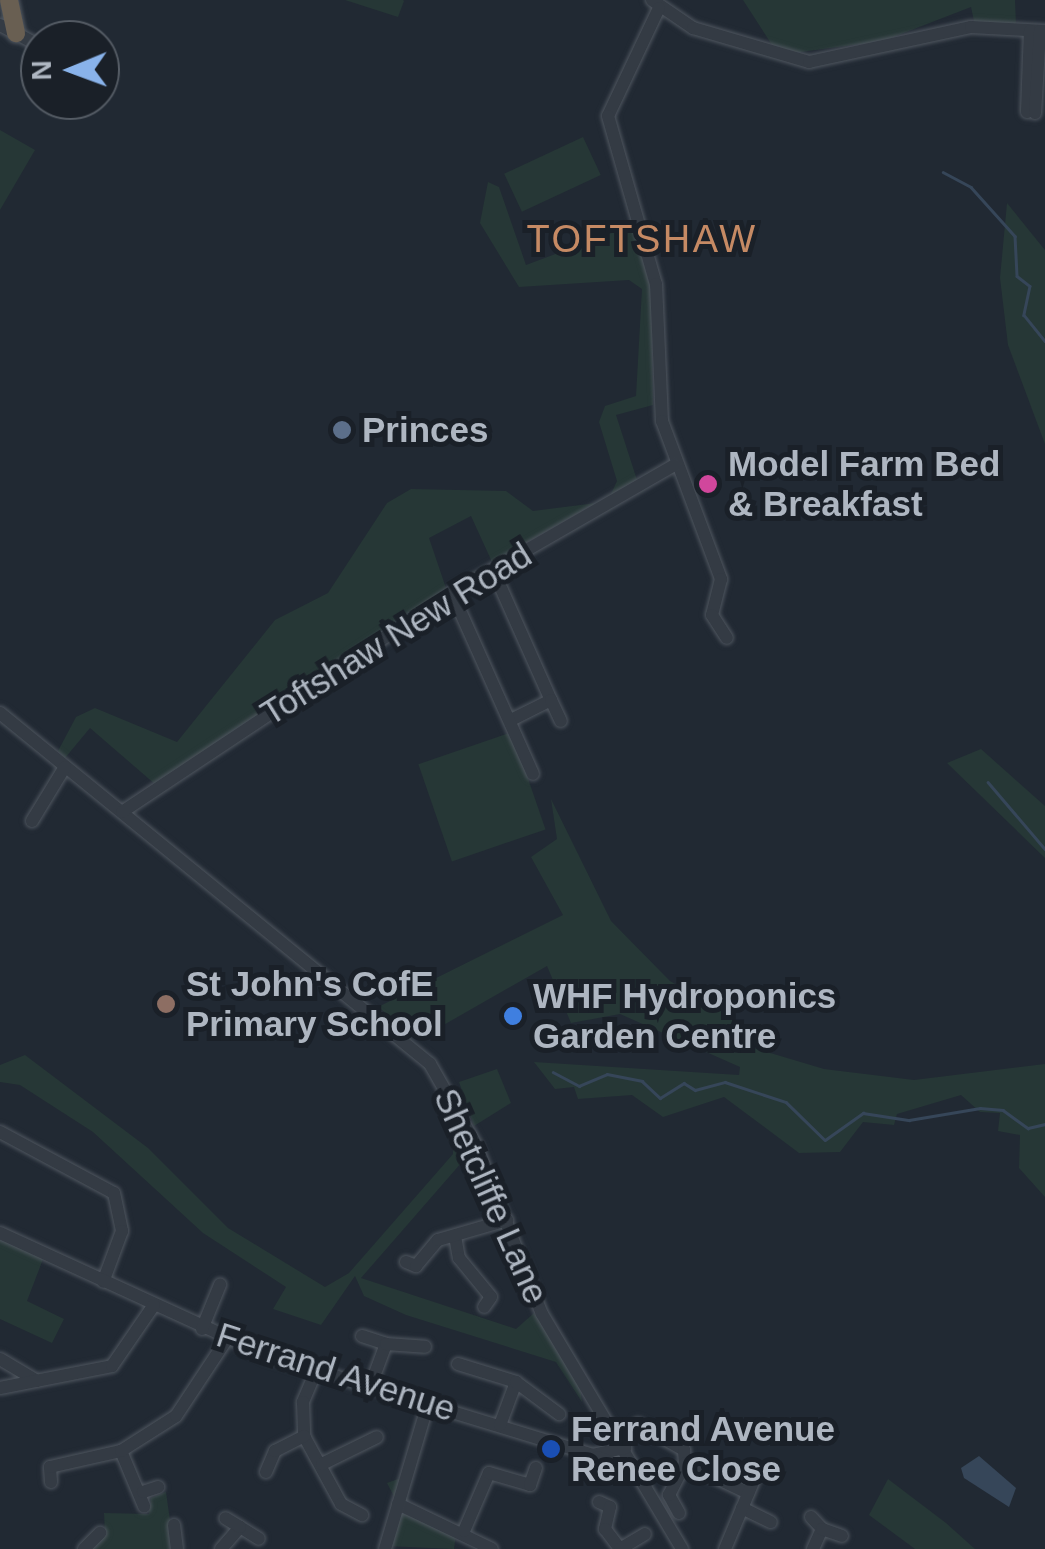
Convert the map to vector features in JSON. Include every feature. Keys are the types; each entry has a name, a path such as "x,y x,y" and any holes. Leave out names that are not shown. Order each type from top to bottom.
{"highway":[{"path":"8,29 9,0"}],"street":[{"path":"727,638 712,615 720,579 676,464 655,388 656,284 608,116 655,4 693,28 809,62 971,27 1039,31 1031,112"},
{"name":"Toftshaw New Road","path":"122,812 452,593 676,464"},
{"path":"493,570 561,721"},
{"path":"452,593 533,774"},
{"path":"511,720 551,700"},
{"name":"Shetcliffe Lane","path":"0,713 430,1064 507,1220 542,1314 682,1549"},
{"path":"32,814 65,768"},
{"path":"0,1132 114,1193 122,1231 104,1282"},
{"path":"406,1262 416,1266 427,1248 507,1220"},
{"name":"Ferrand Avenue","path":"0,1233 202,1329 316,1371 592,1455 625,1448"},
{"path":"455,1236 459,1258 492,1299"},
{"path":"202,1329 220,1285"},
{"path":"0,1388 112,1366 154,1305"},
{"path":"365,1334 386,1344 422,1352"},
{"path":"51,1482 49,1461 122,1451 176,1416 227,1339"},
{"path":"370,1387 386,1344"},
{"path":"0,1358 37,1382"},
{"path":"458,1364 476,1363 560,1408"},
{"path":"316,1371 303,1402 304,1436 341,1504 362,1515"},
{"path":"500,1426 516,1382"},
{"path":"385,1549 428,1404"},
{"path":"638,1424 748,1493"},
{"path":"266,1472 275,1451 304,1436"},
{"path":"322,1464 377,1437"},
{"path":"122,1451 144,1499 158,1487"},
{"path":"679,1513 669,1495 686,1452"},
{"path":"592,1455 638,1472"},
{"path":"464,1531 483,1471 534,1487 536,1468"},
{"path":"725,1549 756,1475"},
{"path":"398,1504 464,1531 492,1549"},
{"path":"608,1505 598,1528 620,1549 645,1537"},
{"path":"742,1508 771,1522"},
{"path":"811,1517 822,1529 842,1536"},
{"path":"225,1518 259,1539"},
{"path":"174,1525 178,1549"},
{"path":"221,1549 240,1527"},
{"path":"812,1549 822,1529"},
{"path":"84,1549 100,1532"}],"shaded area":[{"path":"345,0 403,0 404,1 398,17"},
{"path":"743,0 1015,0 1016,24 974,21 971,7 883,41 793,53 772,45"},
{"path":"0,130 35,150 0,210"},
{"path":"583,137 601,175 522,212 504,174"},
{"path":"488,182 499,187 526,265 633,225 651,282 653,405 616,415 637,480 610,496 617,481 599,422 605,406 636,396 642,289 629,280 519,287 480,223"},
{"path":"1007,203 1045,250 1045,444 1008,345 1000,278"},
{"path":"411,489 506,491 533,511 596,503 492,562 471,516 429,538 446,588 156,785 90,728 65,758 58,751 76,717 95,708 177,742 275,620 328,593 387,503"},
{"path":"512,732 546,829 452,862 418,764"},
{"path":"981,749 1045,806 1045,858 947,763"},
{"path":"551,799 611,921 670,981 743,1024 750,1047 824,1069 914,1080 1045,1064 1045,1197 1019,1168 1020,1135 998,1131 1000,1113 980,1112 961,1095 897,1114 894,1125 863,1122 840,1152 799,1153 724,1097 663,1117 632,1095 578,1099 574,1087 555,1089 534,1062 739,1075 740,1067 620,1014 571,1023 547,966 419,1039 378,1007 563,915 531,857 557,839"},
{"path":"25,1055 148,1148 228,1228 325,1287 349,1273 453,1154 453,1114 469,1154 361,1278 516,1329 534,1313 579,1379 582,1402 556,1362 406,1315 364,1296 355,1276 321,1325 273,1309 286,1287 203,1233 93,1132 20,1085 0,1082 0,1065"},
{"path":"497,1069 511,1103 474,1126 459,1082"},
{"path":"0,1233 45,1254 27,1301 64,1319 52,1343 0,1319"},
{"path":"406,1476 399,1504 457,1527 454,1549 386,1546 398,1504 387,1483"},
{"path":"888,1479 975,1549 915,1549 869,1515"},
{"path":"166,1492 174,1549 87,1549 105,1534 104,1513 149,1514 151,1498"}],"water":[{"path":"979,1456 1016,1488 1009,1507 964,1478 961,1468"}],"waterway":[{"path":"943,172 971,187 1015,236 1017,276 1030,286 1024,315 1045,341"},
{"path":"988,782 1045,849"},
{"path":"553,1072 579,1086 607,1074 642,1081 660,1098 684,1083 695,1090 725,1082 786,1102 825,1140 863,1113 909,1120 980,1108 1003,1110 1028,1128 1045,1124"}],"place":[{"name":"Princes","path":"342,430"},
{"name":"Model Farm Bed & Breakfast","path":"708,484"},
{"name":"St John's CofE Primary School","path":"166,1004"},
{"name":"WHF Hydroponics Garden Centre","path":"513,1016"},
{"name":"Ferrand Avenue Renee Close","path":"551,1449"}],"district":[{"name":"TOFTSHAW","path":"642,240"}]}
